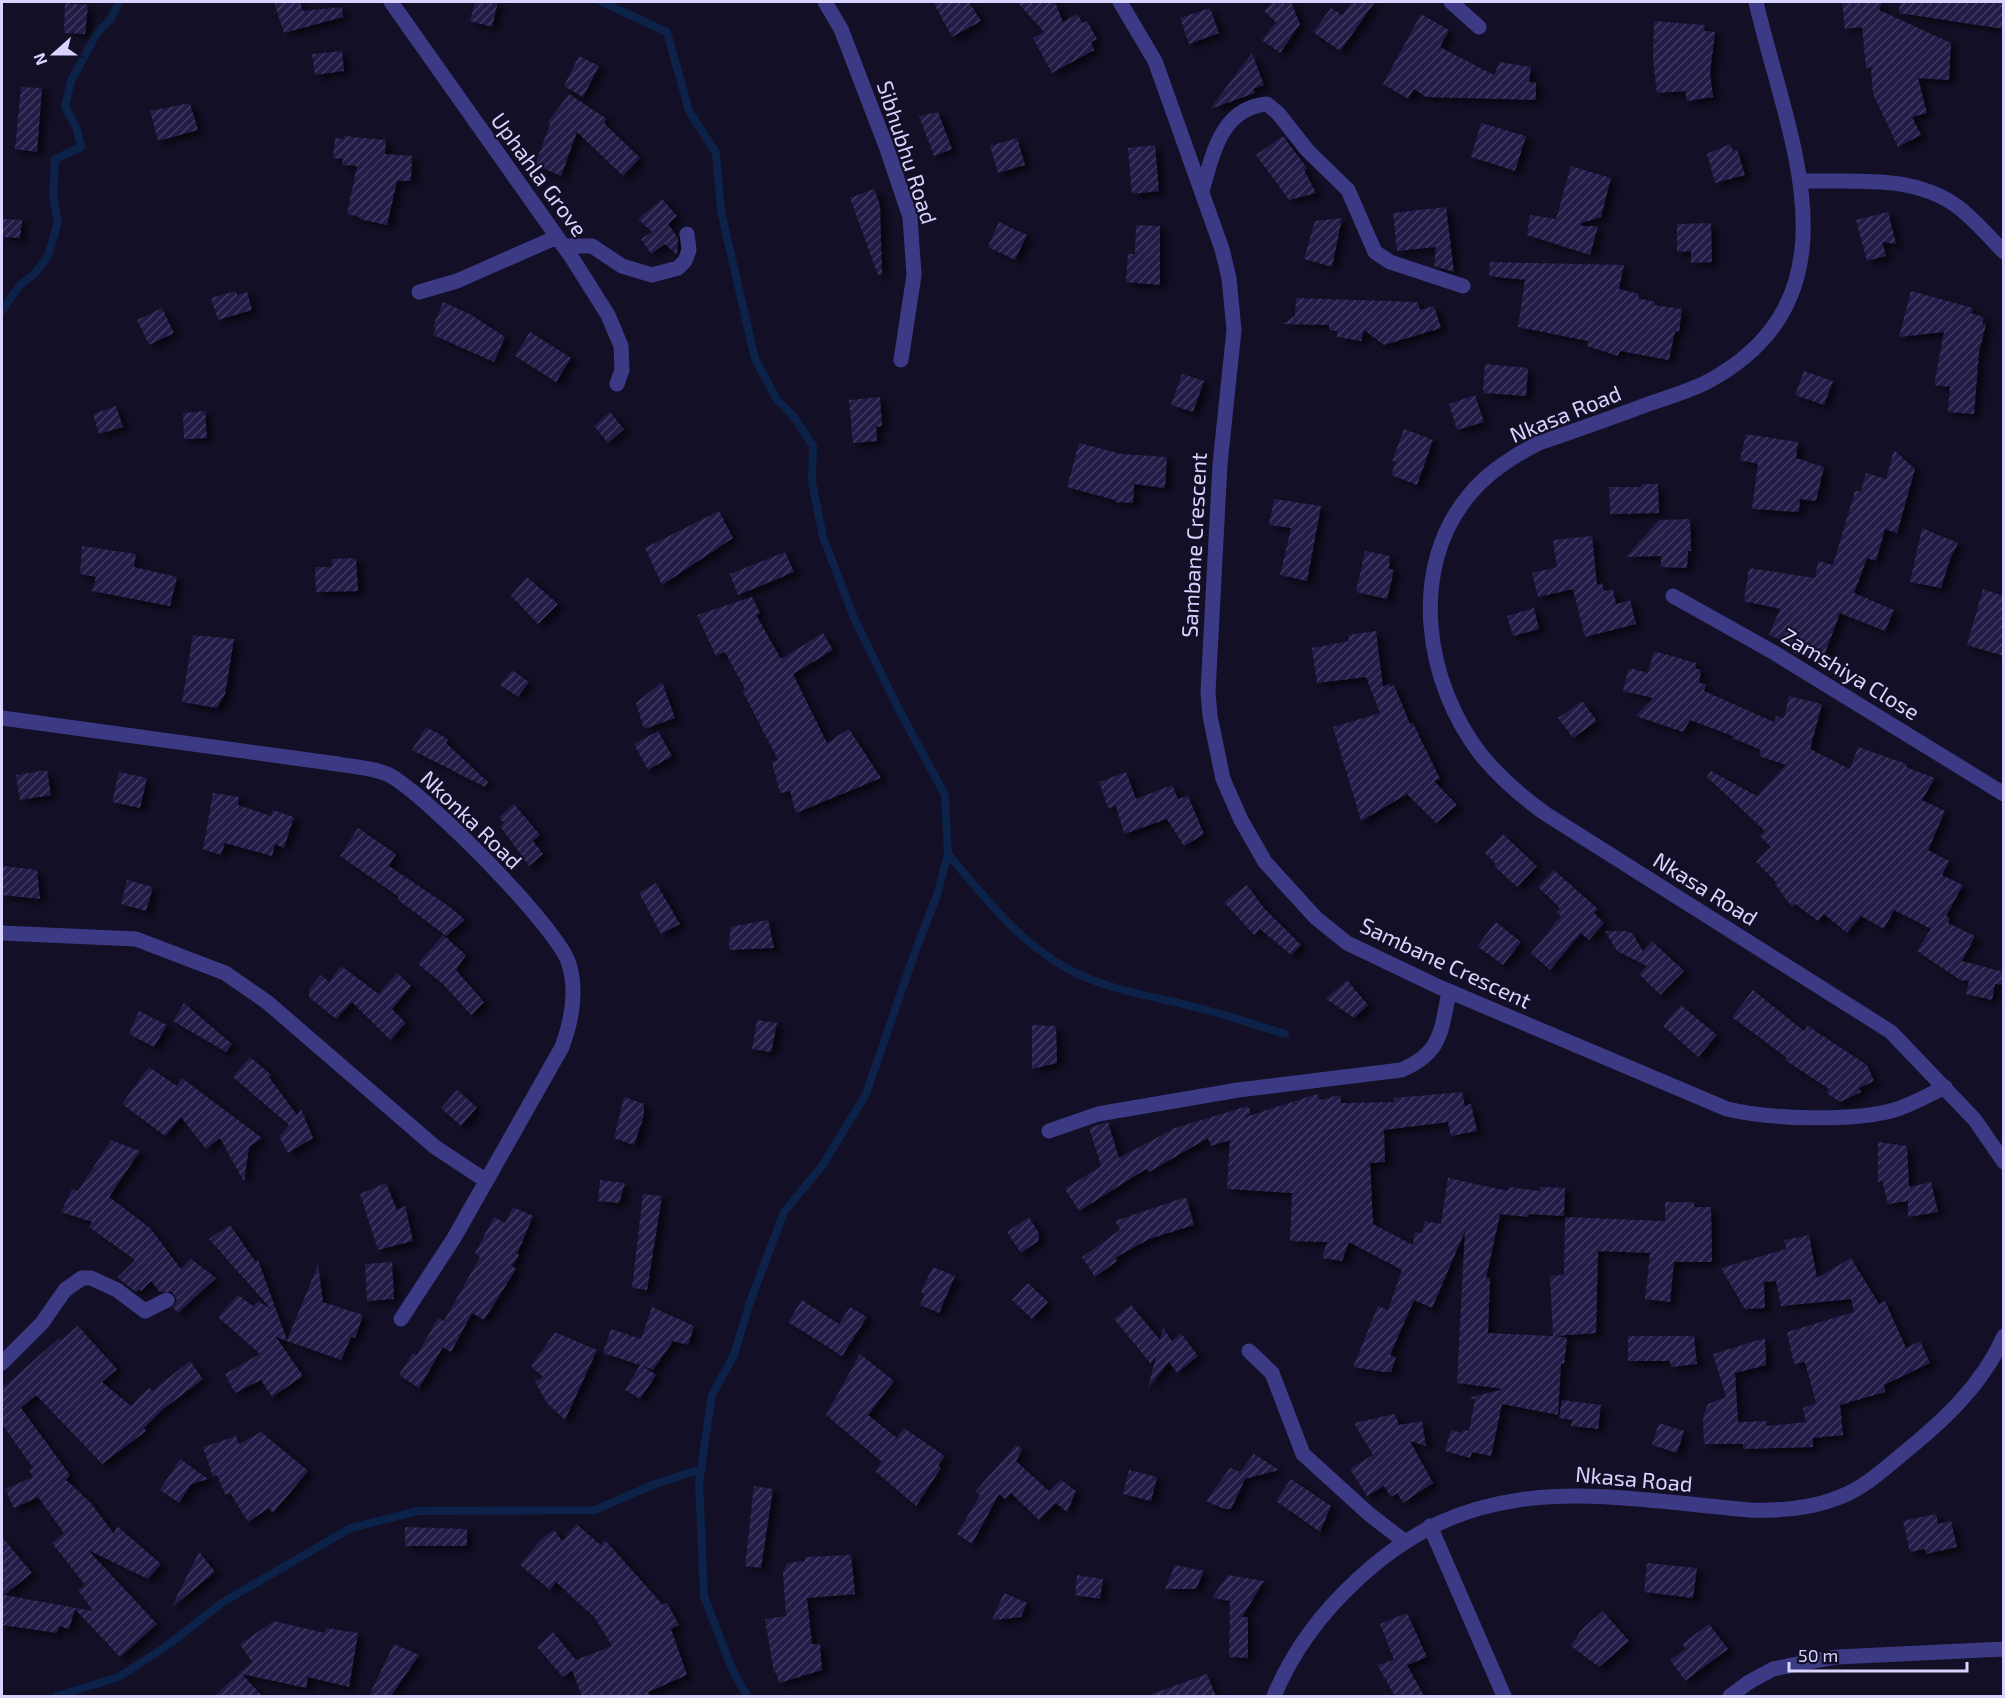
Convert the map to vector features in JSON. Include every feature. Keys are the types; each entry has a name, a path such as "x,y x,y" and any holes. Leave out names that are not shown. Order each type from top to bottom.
{"street":[{"name":"Uphahla Grove","path":"391,2 560,242 608,315 618,336 623,358 622,370 616,384"},
{"name":"Sibhubhu Road","path":"825,2 849,50 886,146 910,217 914,275 901,360"},
{"name":"Sambane Crescent","path":"1120,2 1155,61 1222,249 1229,278 1234,322 1220,464 1208,692 1210,716 1223,779 1241,820 1265,862 1316,918 1347,943 1363,952 1449,992 1727,1109 1744,1113 1799,1116 1878,1113 1913,1103 1944,1087"},
{"path":"1451,2 1479,27"},
{"name":"Nkasa Road","path":"1756,2 1802,182 1805,238 1803,255 1793,290 1773,326 1749,353 1705,383 1539,443 1516,455 1485,478 1459,509 1439,551 1430,607 1433,643 1442,680 1460,720 1482,756 1510,786 1546,814 1891,1032 1975,1120 2004,1162"},
{"path":"1202,191 1219,137 1226,125 1245,109 1267,104 1278,113 1307,150 1348,190 1375,252 1390,262 1462,286"},
{"path":"1802,182 1895,183 1924,189 1959,208 2004,252"},
{"path":"419,292 457,281 560,242 592,246 622,266 641,274 652,274 678,268 685,261 689,250 687,234"},
{"name":"Zamshiya Close","path":"1673,596 1773,652 2004,794"},
{"name":"Nkonka Road","path":"2,718 338,764 389,774 408,787 468,844 558,941 568,963 573,1005 570,1025 562,1047 454,1238 401,1319"},
{"path":"2,933 136,939 225,973 267,1002 435,1147 485,1180"},
{"path":"1049,1131 1098,1114 1238,1090 1401,1070 1423,1059 1439,1041 1449,992"},
{"path":"2,1363 42,1323 65,1290 82,1278 91,1278 117,1290 145,1311 167,1299"},
{"name":"Nkasa Road","path":"1274,1696 1293,1657 1323,1614 1379,1558 1430,1526 1476,1507 1543,1495 1750,1510 1780,1510 1821,1504 1866,1485 1928,1434 1979,1380 1992,1361 2004,1336"},
{"path":"1249,1352 1272,1373 1303,1455 1369,1514 1404,1541"},
{"path":"1430,1526 1504,1696"},
{"path":"1730,1696 1773,1669 1807,1662 1837,1657 2004,1648"}],"building":[{"path":"274,2 300,2 303,11 342,7 343,17 284,33"},
{"path":"475,2 498,2 492,27 470,21"},
{"path":"933,2 969,2 981,21 952,37"},
{"path":"1017,2 1055,2 1063,22 1078,14 1082,23 1087,21 1097,39 1091,42 1094,50 1052,73 1033,38 1044,32"},
{"path":"1273,2 1291,2 1300,24 1280,53 1262,40 1276,22 1264,11"},
{"path":"1352,2 1375,2 1340,51 1313,32 1331,8 1342,15"},
{"path":"1842,2 1882,2 1879,10 1951,43 1949,80 1918,78 1927,113 1912,117 1921,135 1898,147 1873,94 1871,67 1866,68 1862,27 1845,29"},
{"path":"1900,2 2004,2 2004,29 1899,13"},
{"path":"65,3 88,5 85,34 64,33"},
{"path":"1210,8 1219,33 1189,44 1180,18"},
{"path":"1421,14 1449,30 1440,47 1494,75 1500,62 1531,67 1529,82 1536,82 1536,100 1426,97 1414,89 1408,99 1383,84"},
{"path":"1654,21 1705,25 1704,31 1715,32 1710,73 1713,97 1687,101 1685,91 1657,93 1653,60"},
{"path":"342,51 344,71 315,75 312,54"},
{"path":"1252,53 1264,85 1253,89 1255,93 1210,109"},
{"path":"579,56 599,66 583,97 564,86"},
{"path":"21,87 42,88 37,152 15,149"},
{"path":"569,94 607,119 604,123 640,158 623,176 577,132 561,176 535,165 550,124 548,122"},
{"path":"190,103 198,130 158,141 150,111"},
{"path":"938,112 952,149 934,156 919,116"},
{"path":"1481,123 1526,136 1515,171 1471,157"},
{"path":"344,136 386,140 385,154 412,156 411,181 397,181 387,225 347,214 357,166 342,165 343,159 333,158 335,138 344,139"},
{"path":"1283,136 1307,168 1304,170 1316,193 1289,200 1256,155"},
{"path":"1017,138 1025,165 998,173 990,146"},
{"path":"1730,144 1733,151 1737,149 1745,175 1715,183 1707,154"},
{"path":"1155,145 1159,191 1132,194 1128,148"},
{"path":"1571,166 1611,178 1601,217 1581,223 1581,226 1598,226 1590,255 1527,235 1530,215 1556,219"},
{"path":"874,189 880,205 882,275 878,275 850,198"},
{"path":"662,199 677,216 668,224 678,238 677,255 665,244 651,254 641,239 652,232 638,219"},
{"path":"1446,207 1454,272 1434,266 1436,247 1397,251 1393,213"},
{"path":"1888,212 1896,244 1882,242 1886,256 1867,261 1856,220"},
{"path":"1342,218 1332,267 1304,259 1315,221"},
{"path":"2,219 22,220 20,238 2,237"},
{"path":"999,222 1027,235 1015,260 988,247"},
{"path":"1711,223 1712,262 1691,263 1691,251 1677,252 1677,224"},
{"path":"1136,225 1160,226 1160,285 1126,282 1128,254 1135,254"},
{"path":"1490,262 1624,265 1619,289 1639,294 1638,298 1655,302 1655,305 1682,309 1679,332 1675,331 1669,360 1620,351 1618,356 1587,346 1588,341 1518,327 1525,280 1489,276"},
{"path":"236,291 237,295 247,292 252,310 218,320 211,298"},
{"path":"1911,291 1973,308 1971,313 1984,317 1982,323 1986,324 1979,352 1974,414 1948,412 1950,387 1934,385 1944,332 1899,337"},
{"path":"1296,298 1417,302 1420,310 1434,306 1441,328 1384,345 1364,330 1361,341 1337,337 1337,331 1329,330 1329,325 1282,324 1295,316"},
{"path":"443,302 470,314 505,337 494,362 433,335 436,328 433,327"},
{"path":"162,308 174,333 149,345 137,320"},
{"path":"530,332 571,358 556,382 515,356"},
{"path":"1485,364 1528,368 1526,396 1483,393"},
{"path":"1804,371 1833,381 1824,405 1795,395"},
{"path":"1182,374 1204,381 1193,412 1171,405"},
{"path":"1475,395 1484,422 1457,430 1449,404"},
{"path":"880,397 882,426 876,427 877,441 853,443 849,400"},
{"path":"116,406 123,427 99,434 93,414"},
{"path":"205,411 207,438 184,439 183,413"},
{"path":"610,412 624,429 608,443 594,426"},
{"path":"1404,429 1433,440 1417,485 1391,475 1396,462 1392,461"},
{"path":"1746,434 1798,442 1796,458 1824,467 1816,501 1800,499 1799,512 1752,509 1758,464 1740,460"},
{"path":"1079,443 1122,454 1167,457 1165,488 1134,484 1133,503 1115,502 1115,500 1067,487"},
{"path":"1894,450 1915,469 1897,533 1885,529 1876,561 1867,558 1854,593 1894,610 1885,631 1840,613 1822,661 1794,653 1796,646 1769,635 1780,609 1744,601 1749,568 1815,578 1818,561 1833,565 1855,491 1861,491 1866,473 1886,479"},
{"path":"1641,484 1658,484 1659,513 1610,514 1609,487 1641,487"},
{"path":"1274,499 1321,506 1307,581 1280,575 1291,528 1269,525"},
{"path":"719,511 733,538 662,585 645,548"},
{"path":"1690,519 1691,551 1688,551 1687,568 1661,567 1661,556 1626,557 1659,520"},
{"path":"1922,528 1958,543 1950,559 1941,588 1910,582"},
{"path":"1592,536 1597,585 1602,583 1604,591 1613,589 1616,604 1630,600 1636,624 1585,637 1573,589 1538,597 1532,573 1557,567 1553,540"},
{"path":"82,546 136,554 134,567 177,577 170,606 92,591 96,577 80,574"},
{"path":"1365,551 1390,556 1389,569 1394,570 1387,599 1356,592"},
{"path":"785,552 794,572 738,595 730,574"},
{"path":"356,558 358,591 316,592 315,567 332,567 332,559"},
{"path":"527,577 558,604 538,624 511,596"},
{"path":"1983,589 2004,596 2004,656 1967,645"},
{"path":"752,597 760,613 756,615 781,659 823,633 833,650 793,674 827,743 849,729 881,778 796,813 790,791 780,793 772,762 778,760 742,690 745,689 725,652 716,656 697,615"},
{"path":"1534,608 1539,629 1513,636 1507,616"},
{"path":"1376,631 1383,687 1390,683 1391,687 1394,685 1410,724 1413,723 1440,779 1434,781 1457,805 1436,823 1407,794 1361,821 1333,727 1380,713 1366,677 1317,683 1312,648 1349,641 1348,635"},
{"path":"193,635 234,639 225,694 217,708 182,702"},
{"path":"1654,651 1696,663 1696,669 1701,670 1699,683 1706,684 1704,691 1774,722 1776,716 1784,718 1789,696 1822,704 1810,749 1850,769 1858,747 1907,764 1906,767 1935,778 1922,800 1945,811 1928,850 1949,861 1942,875 1963,885 1946,916 1950,918 1948,923 1975,936 1962,961 2004,972 2004,985 1995,984 1992,1000 1966,994 1969,981 1960,980 1917,951 1931,929 1894,910 1884,929 1861,916 1847,933 1824,914 1818,921 1795,904 1792,907 1775,884 1776,882 1756,862 1771,847 1760,836 1765,831 1707,777 1711,771 1757,796 1786,765 1759,756 1761,750 1732,738 1733,736 1690,720 1683,732 1636,716 1653,698 1623,691 1629,668 1648,673"},
{"path":"512,670 529,682 518,697 500,685"},
{"path":"662,682 675,718 644,729 636,703"},
{"path":"1582,701 1597,721 1573,738 1558,718"},
{"path":"426,727 448,739 446,743 488,782 485,787 412,750"},
{"path":"658,731 672,756 648,770 634,744"},
{"path":"47,770 51,795 20,800 16,775"},
{"path":"119,772 147,778 140,808 112,802"},
{"path":"1126,772 1136,799 1172,785 1178,799 1188,796 1204,834 1184,846 1167,819 1124,834 1116,806 1108,808 1099,782"},
{"path":"213,793 239,797 238,805 271,816 273,810 294,817 284,848 275,844 272,856 225,843 221,855 203,849"},
{"path":"514,804 540,835 533,841 543,854 529,866 500,826 504,823 499,817"},
{"path":"358,828 396,854 389,866 450,907 465,920 446,936 397,899 399,897 340,856"},
{"path":"1503,834 1537,866 1517,887 1494,866 1496,864 1485,853"},
{"path":"2,866 37,870 40,899 2,895"},
{"path":"1554,870 1598,909 1594,913 1604,923 1589,940 1581,933 1550,970 1531,953 1561,916 1556,912 1560,908 1538,887"},
{"path":"127,880 153,887 146,911 121,904"},
{"path":"656,883 680,924 661,934 639,893"},
{"path":"1247,885 1264,908 1301,945 1291,955 1260,929 1254,935 1224,902"},
{"path":"768,920 774,948 729,950 730,927"},
{"path":"1496,922 1521,942 1503,965 1477,946"},
{"path":"1605,931 1628,931 1633,934 1643,951 1652,941 1684,971 1660,995 1639,974 1647,966 1617,951"},
{"path":"443,935 466,955 456,970 484,1002 471,1015 443,984 418,964"},
{"path":"341,966 379,994 397,973 411,986 392,1009 406,1023 390,1040 352,1002 336,1019 309,997 309,989 321,975 329,982"},
{"path":"1347,980 1368,1005 1354,1018 1326,999"},
{"path":"1753,990 1804,1031 1808,1026 1867,1065 1874,1081 1859,1088 1861,1092 1840,1102 1826,1093 1829,1089 1785,1060 1787,1058 1732,1017"},
{"path":"184,1003 232,1044 226,1052 173,1021"},
{"path":"1681,1005 1717,1035 1698,1057 1663,1026"},
{"path":"139,1011 167,1025 154,1047 129,1034"},
{"path":"757,1020 777,1023 771,1052 752,1049"},
{"path":"1032,1025 1056,1026 1057,1063 1032,1069"},
{"path":"250,1057 271,1075 269,1077 297,1115 301,1109 313,1138 288,1153 279,1137 289,1125 233,1077"},
{"path":"149,1067 177,1086 182,1078 262,1138 249,1147 244,1182 220,1138 206,1149 181,1117 165,1136 122,1104"},
{"path":"457,1090 477,1107 461,1126 441,1108"},
{"path":"1462,1092 1465,1106 1471,1104 1477,1131 1451,1136 1448,1122 1384,1130 1385,1162 1370,1163 1373,1224 1413,1245 1415,1232 1422,1233 1425,1221 1441,1224 1448,1178 1508,1191 1509,1187 1540,1191 1540,1187 1565,1188 1564,1216 1529,1214 1528,1217 1500,1214 1486,1278 1490,1278 1488,1333 1553,1336 1550,1276 1564,1275 1565,1217 1665,1221 1665,1202 1694,1202 1694,1207 1711,1207 1712,1262 1674,1262 1670,1302 1645,1299 1650,1253 1598,1251 1596,1333 1555,1336 1567,1338 1564,1364 1561,1363 1558,1415 1502,1404 1491,1456 1472,1452 1470,1458 1445,1451 1451,1430 1462,1433 1463,1430 1469,1431 1475,1399 1468,1398 1504,1389 1457,1383 1465,1231 1432,1308 1414,1300 1390,1355 1396,1357 1391,1372 1384,1372 1353,1367 1378,1306 1388,1310 1402,1270 1349,1242 1342,1261 1322,1258 1327,1242 1290,1241 1292,1193 1227,1189 1230,1140 1211,1146 1208,1138 1149,1172 1146,1169 1079,1211 1065,1189 1101,1166 1089,1128 1108,1122 1119,1158 1175,1128 1248,1106 1251,1113 1242,1118 1317,1094 1320,1100 1340,1095 1341,1103 1395,1102 1394,1098"},
{"path":"624,1097 644,1104 644,1115 634,1145 614,1138"},
{"path":"111,1140 140,1151 109,1197 150,1228 181,1269 191,1259 216,1278 178,1313 173,1307 177,1300 172,1292 160,1292 151,1281 141,1291 139,1289 136,1292 118,1277 135,1260 89,1227 92,1222 61,1212 72,1189 78,1191"},
{"path":"1878,1142 1907,1146 1909,1187 1931,1182 1938,1212 1908,1217 1908,1201 1888,1204 1882,1180 1878,1182"},
{"path":"600,1180 625,1183 619,1203 598,1201"},
{"path":"386,1183 397,1210 405,1206 413,1241 378,1250 360,1194"},
{"path":"643,1194 662,1196 647,1290 632,1288"},
{"path":"1186,1197 1194,1225 1149,1239 1115,1258 1117,1261 1095,1277 1082,1257 1120,1230 1115,1221"},
{"path":"513,1207 533,1216 517,1254 519,1255 512,1266 516,1269 484,1320 472,1313 451,1352 443,1347 419,1388 399,1375 413,1353 417,1355 438,1318 444,1321 480,1257 475,1253 494,1217 505,1223"},
{"path":"1029,1217 1039,1233 1038,1241 1021,1253 1007,1232"},
{"path":"230,1225 255,1261 258,1260 287,1340 318,1265 323,1302 363,1315 355,1338 351,1337 341,1360 276,1337 303,1376 272,1397 261,1380 235,1393 225,1374 260,1354 218,1317 238,1295 253,1306 258,1301 271,1309 209,1239"},
{"path":"1809,1235 1817,1278 1851,1258 1879,1304 1885,1301 1906,1348 1920,1341 1930,1363 1884,1385 1885,1392 1840,1405 1843,1435 1813,1438 1813,1447 1743,1449 1743,1444 1704,1444 1703,1417 1708,1404 1726,1397 1713,1354 1765,1338 1766,1365 1735,1373 1738,1422 1767,1421 1767,1426 1806,1422 1803,1408 1816,1403 1805,1362 1794,1364 1787,1332 1854,1312 1851,1299 1781,1306 1776,1281 1764,1282 1765,1308 1745,1309 1721,1268 1786,1249 1784,1240"},
{"path":"392,1262 394,1299 367,1301 365,1264"},
{"path":"933,1267 955,1276 939,1313 920,1305 925,1294 921,1292"},
{"path":"1028,1283 1048,1302 1032,1319 1012,1300"},
{"path":"802,1300 839,1324 850,1307 867,1317 842,1356 788,1322"},
{"path":"1131,1305 1160,1340 1163,1328 1172,1341 1181,1333 1198,1356 1177,1373 1169,1362 1148,1388 1156,1356 1151,1364 1114,1319"},
{"path":"652,1307 694,1326 688,1345 673,1341 653,1370 643,1366 656,1375 640,1399 625,1390 640,1365 603,1353 611,1329 641,1339"},
{"path":"78,1326 117,1369 102,1382 131,1406 149,1388 152,1391 190,1361 203,1379 162,1410 144,1428 146,1431 102,1464 36,1395 21,1408 70,1475 66,1480 90,1502 114,1534 117,1526 161,1564 148,1579 88,1550 157,1624 120,1657 75,1609 69,1629 59,1626 57,1633 2,1625 2,1537 32,1573 4,1595 93,1611 78,1590 85,1585 52,1543 64,1533 38,1497 14,1508 5,1489 33,1477 29,1470 33,1468 2,1424 2,1382 5,1386 59,1338 61,1340"},
{"path":"555,1332 597,1350 565,1420 547,1403 535,1382 543,1377 531,1366"},
{"path":"1628,1336 1694,1336 1697,1364 1671,1367 1670,1361 1628,1361"},
{"path":"860,1354 894,1381 868,1415 897,1438 904,1428 945,1456 938,1465 941,1468 916,1506 875,1471 882,1462 826,1415"},
{"path":"1562,1400 1601,1405 1598,1429 1571,1426 1572,1420 1559,1418"},
{"path":"1395,1414 1399,1425 1422,1421 1426,1446 1410,1441 1433,1483 1403,1503 1397,1493 1391,1497 1384,1486 1367,1496 1350,1469 1373,1455 1354,1423"},
{"path":"1659,1423 1684,1431 1677,1453 1652,1445"},
{"path":"261,1432 308,1471 273,1513 269,1508 248,1522 231,1494 225,1494 217,1475 213,1477 203,1447 236,1436 239,1444"},
{"path":"1016,1445 1022,1449 1016,1461 1049,1491 1061,1480 1076,1491 1067,1512 1056,1503 1039,1520 1011,1493 1005,1499 999,1494 972,1544 957,1534 980,1495 975,1492"},
{"path":"1254,1454 1279,1470 1245,1479 1231,1509 1224,1509 1206,1501 1230,1468 1240,1472"},
{"path":"180,1459 208,1479 191,1484 179,1503 160,1490"},
{"path":"1129,1470 1157,1477 1151,1501 1123,1494"},
{"path":"1291,1479 1331,1506 1320,1532 1276,1501"},
{"path":"754,1486 773,1489 761,1568 745,1566"},
{"path":"1936,1514 1938,1524 1951,1521 1957,1547 1926,1554 1925,1549 1910,1552 1903,1521"},
{"path":"576,1524 601,1545 605,1540 663,1605 667,1603 679,1625 671,1629 687,1675 648,1692 650,1696 582,1696 572,1670 563,1677 537,1647 553,1632 576,1660 612,1646 595,1618 556,1582 550,1590 520,1565 540,1540 554,1530 562,1541"},
{"path":"405,1527 467,1529 467,1546 405,1546"},
{"path":"199,1552 215,1572 171,1608"},
{"path":"851,1555 855,1594 807,1598 812,1644 820,1644 822,1670 779,1683 776,1672 774,1673 765,1619 786,1616 783,1573 787,1563 805,1561 805,1557"},
{"path":"1647,1563 1697,1568 1693,1598 1644,1592"},
{"path":"1175,1565 1204,1571 1196,1589 1165,1589"},
{"path":"1077,1575 1103,1579 1100,1599 1075,1595"},
{"path":"1228,1575 1264,1581 1242,1617 1248,1617 1248,1658 1229,1657 1230,1601 1212,1598"},
{"path":"1004,1593 1027,1603 1021,1617 992,1620"},
{"path":"1603,1611 1629,1641 1599,1667 1571,1646 1582,1629"},
{"path":"1407,1613 1427,1657 1407,1665 1424,1696 1395,1696 1377,1665 1394,1660 1380,1624"},
{"path":"274,1621 325,1633 326,1628 358,1633 349,1687 308,1677 306,1688 242,1674 262,1696 214,1696 252,1662 240,1644"},
{"path":"1709,1624 1728,1649 1685,1681 1670,1660 1686,1649 1682,1644"},
{"path":"394,1644 419,1655 391,1696 369,1696"},
{"path":"1207,1674 1216,1696 1153,1696 1152,1694"}],"waterway":[{"path":"2,311 19,286 35,273 48,256 58,222 53,196 55,159 81,147 76,127 65,107 71,81 97,33 111,19 119,2"},
{"path":"602,2 667,32 689,111 716,153 721,211 755,359 777,400 794,417 813,446 812,482 823,537 854,618 897,706 945,795 948,854 937,895 866,1094 822,1166 784,1212 750,1302 734,1355 712,1395 699,1482 704,1596 732,1669 747,1696"},
{"path":"948,854 1007,922 1058,964 1094,981 1125,991 1190,1006 1285,1034"},
{"path":"57,1696 119,1677 168,1645 223,1602 351,1528 418,1511 595,1510 655,1484 701,1469"}]}
